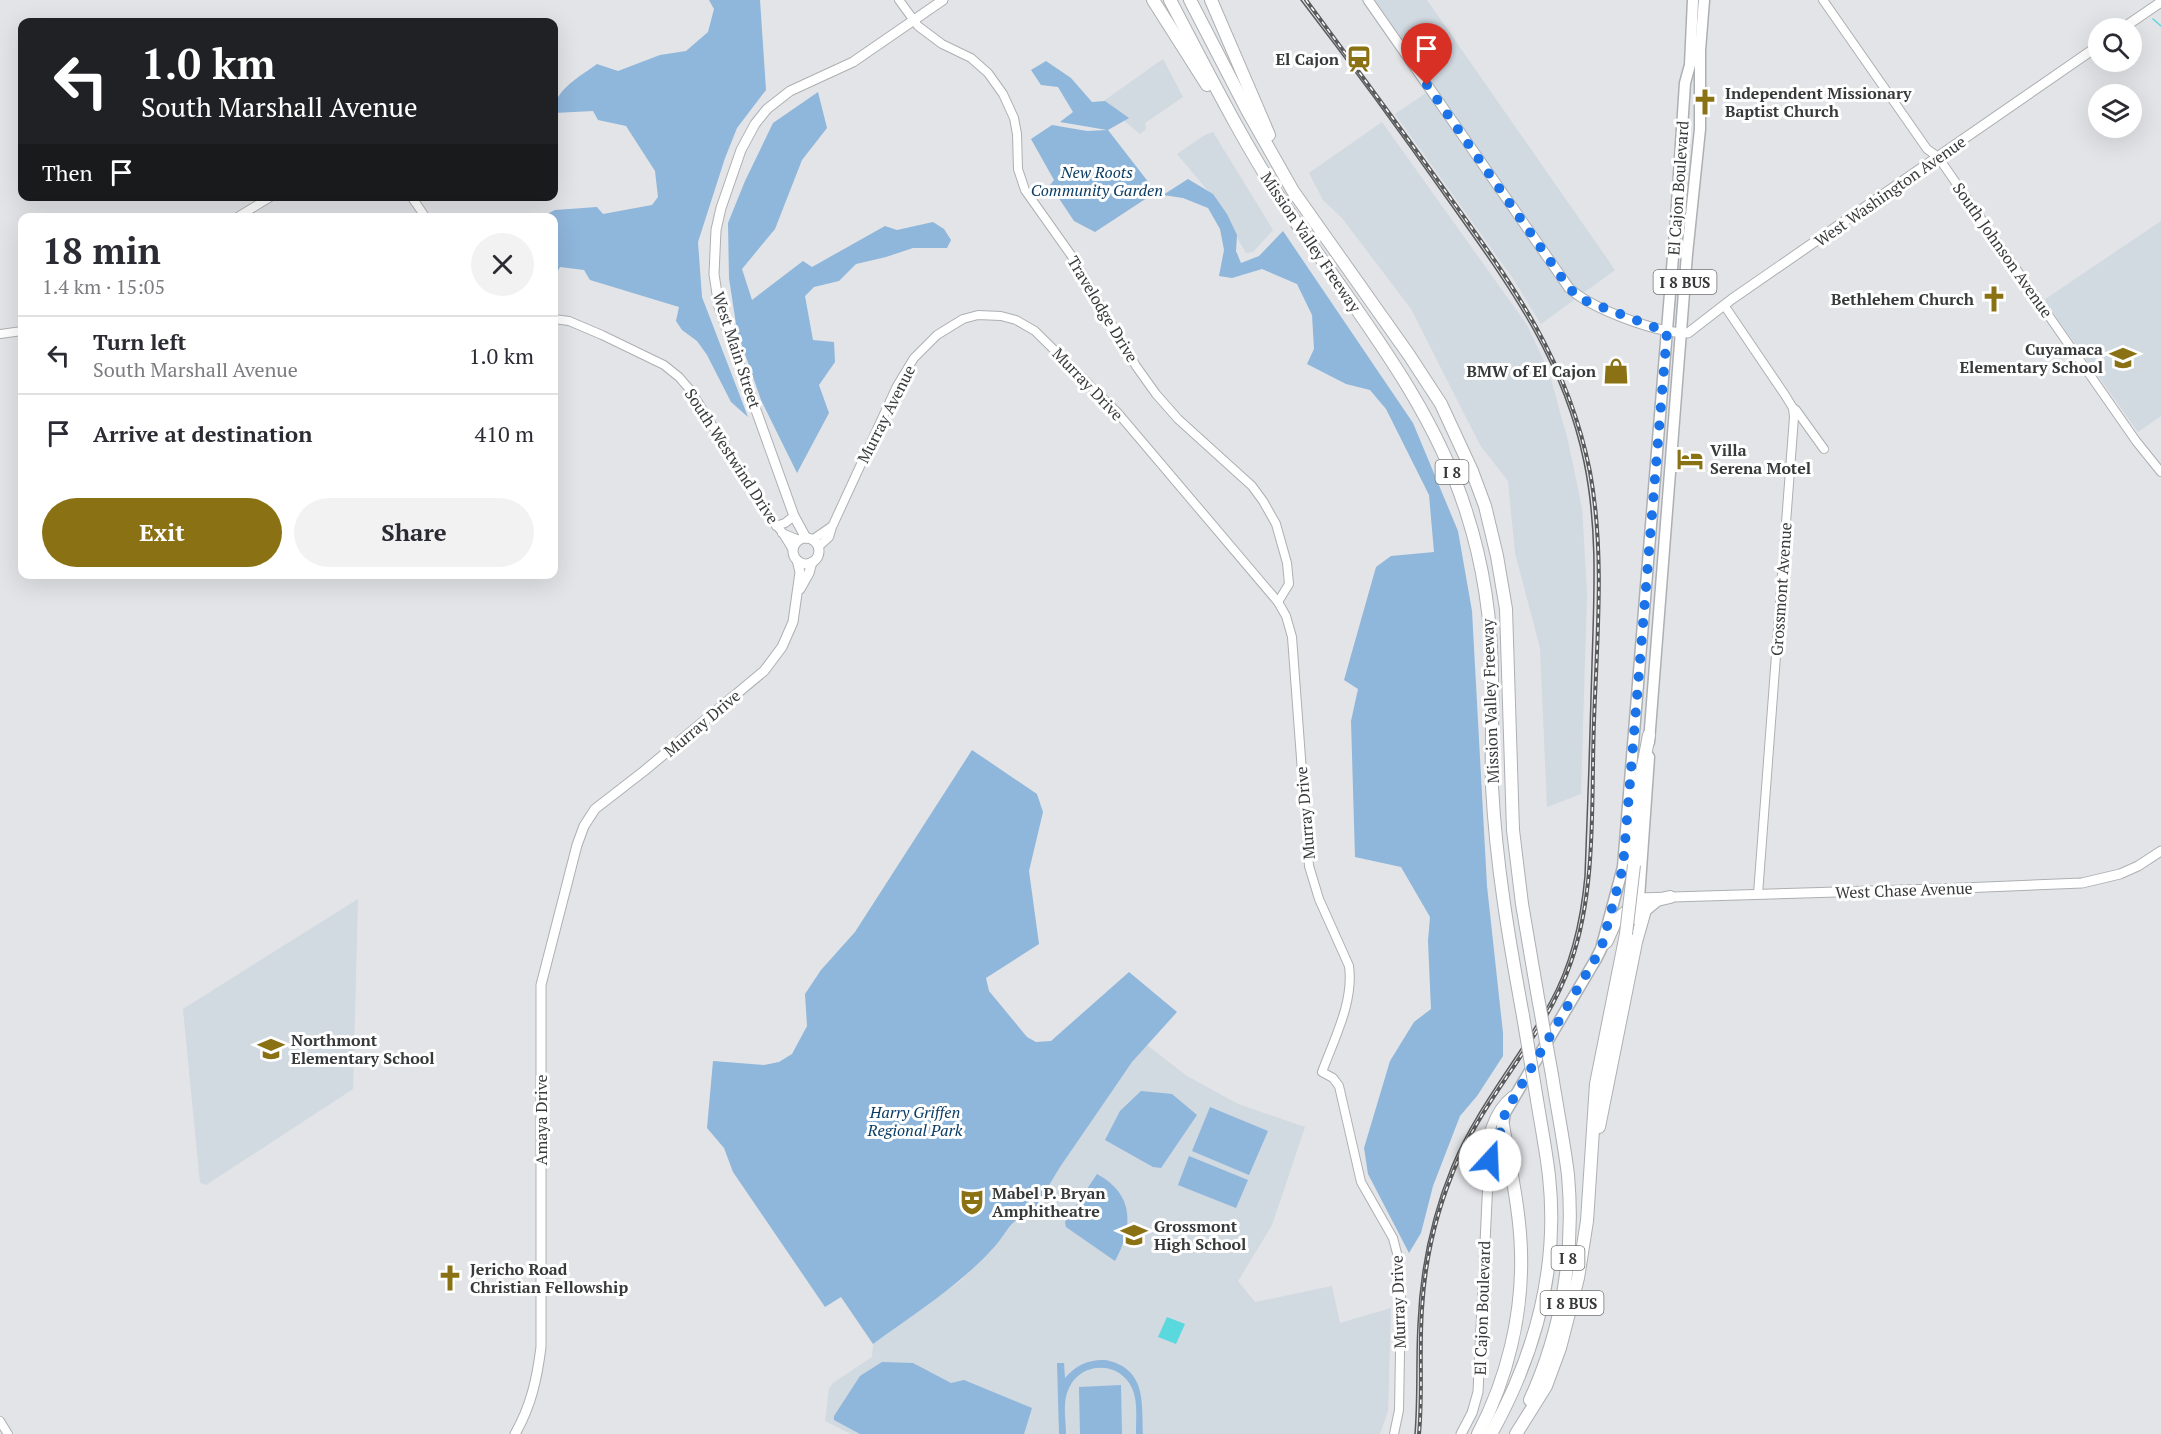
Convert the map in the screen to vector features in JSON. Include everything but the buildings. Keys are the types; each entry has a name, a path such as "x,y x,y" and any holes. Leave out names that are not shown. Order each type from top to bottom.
{"highway":[{"path":"1153,0 1243,140"},
{"name":"Mission Valley Freeway","path":"1170,0 1243,140 1425,416 1454,474 1479,560 1488,612 1492,678 1492,783 1495,833 1504,909 1550,1177 1551,1206 1551,1241 1544,1303 1528,1354 1505,1409 1491,1434"},
{"name":"Mission Valley Freeway","path":"1190,0 1247,110 1293,191 1441,404 1472,471 1485,506 1497,555 1506,609 1513,830 1522,904 1568,1175 1570,1209 1567,1271 1551,1348 1515,1434"},
{"path":"1211,0 1293,191"},
{"name":"I 8 BUS","path":"1515,1434 1546,1386 1560,1348 1584,1246 1596,1084 1626,934 1629,866 1648,735"},
{"path":"1591,1161 1636,942 1645,910 1657,900 1670,897"},
{"path":"1636,942 1639,898"},
{"name":"I 8 BUS","path":"1478,1434 1489,1414 1507,1361 1520,1297 1518,1212 1503,1125"}],"main road":[{"name":"West Main Street","path":"807,541 794,516 720,307 714,274 716,230 721,208 745,141 767,109 798,87 853,62 943,0"},
{"path":"1368,0 1569,288 1581,299 1667,332 1681,333"},
{"name":"El Cajon Boulevard","path":"1601,949 1611,912 1629,866 1685,83 1690,65 1693,0"},
{"name":"El Cajon Boulevard","path":"1461,1434 1472,1413 1478,1392 1488,1179 1490,1160 1505,1113 1601,949 1608,942 1620,915 1639,898 1649,772 1648,735 1700,129 1700,50 1704,0"},
{"path":"2138,18 2161,2"},
{"name":"West Washington Avenue","path":"1681,333 1688,333 1724,305 2088,53"},
{"name":"Murray Avenue","path":"793,622 800,572 793,550 807,541 817,556 798,591"},
{"path":"797,560 802,563 812,562"},
{"name":"Murray Drive","path":"595,809 764,670 782,647 793,622"},
{"name":"Amaya Drive","path":"515,1434 534,1390 541,1347 541,985 577,845 584,826 595,809"},
{"name":"West Chase Avenue","path":"1639,898 2082,883 2120,874 2138,866 2161,851"},
{"path":"1629,866 1629,890 1639,898"},
{"path":"1611,912 1627,899 1639,898"},
{"name":"El Cajon Boulevard","path":"1488,1179 1485,1156 1490,1131 1499,1109 1517,1093"}],"street":[{"name":"Travelodge Drive","path":"899,0 913,21 942,44 971,58 988,73 1003,94 1014,118 1018,170 1025,190 1071,255 1136,366 1178,419 1252,486 1263,501 1276,524 1287,563 1289,584 1278,602"},
{"name":"South Johnson Avenue","path":"1823,0 1927,149 1938,157 2136,441 2161,472"},
{"path":"244,213 264,201"},
{"path":"1724,305 1793,408 1824,449"},
{"name":"Murray Drive","path":"963,319 978,315 1001,316 1023,323 1041,336 1117,412 1278,602 1286,616 1292,637 1309,866 1319,899 1350,966 1345,1009 1322,1072 1333,1078 1339,1086 1361,1182 1393,1238 1398,1257 1401,1294 1399,1410 1394,1434"},
{"name":"Murray Avenue","path":"807,541 830,537 832,527 908,367 929,342 945,329 963,319"},
{"name":"South Westwind Drive","path":"558,320 569,321 602,335 664,365 674,373 691,392 767,514 793,550"},
{"path":"0,334 18,332"},
{"name":"Grossmont Avenue","path":"1758,894 1793,408"},
{"path":"779,529 794,516"},
{"name":"South Westwind Drive","path":"779,529 807,541"},
{"path":"0,1421 8,1434"}],"shaded area":[{"path":"1361,0 1427,0 1615,270 1541,324 1514,280 1395,114 1426,93"},
{"path":"1163,59 1183,97 1145,123 1146,129 1140,134 1104,104 1105,100"},
{"path":"1382,122 1527,325 1549,372 1568,441 1582,508 1587,593 1581,794 1547,807 1540,648 1515,553 1508,481 1480,445 1411,309 1342,218 1323,200 1309,173"},
{"path":"1213,132 1273,230 1253,252 1246,253 1215,199 1177,154"},
{"name":"Cuyamaca Elementary School","path":"2161,221 2161,416 2138,432 2044,300"},
{"name":"Northmont Elementary School","path":"358,899 353,1089 206,1185 200,1183 183,1009"},
{"name":"Grossmont High School","path":"1147,1045 1187,1076 1238,1104 1305,1127 1272,1225 1238,1281 1255,1302 1332,1286 1340,1323 1391,1308 1388,1411 1380,1434 851,1434 825,1421 829,1389 833,1383 872,1357 873,1344 960,1281 995,1246 1018,1216 1033,1212 1107,1096"},
{"path":"1167,1317 1185,1324 1176,1344 1158,1337"}],"green space":[{"path":"709,0 760,0 766,90 737,128 698,242 702,297 748,417 731,402 707,355 697,341 682,330 676,321 679,307 590,280 584,270 560,267 558,271 558,213 549,213 555,210 597,207 603,214 652,205 658,197 655,171 626,126 598,120 593,111 558,113 558,97 569,84 597,64 618,71 660,55 686,51 708,32 714,9"},
{"name":"New Roots Community Garden","path":"1046,61 1071,78 1092,102 1105,101 1129,118 1108,130 1156,192 1095,232 1074,221 1050,185 1054,180 1031,139 1052,125 1087,131 1107,130 1060,122 1073,112 1058,87 1041,85 1031,70"},
{"path":"818,92 827,128 802,160 775,229 742,269 752,300 803,261 812,267 885,226 897,230 933,222 944,229 951,240 947,248 913,248 856,264 839,281 814,287 805,296 813,340 834,342 835,362 819,385 829,413 797,473 761,400 737,331 729,278 728,223 773,123"},
{"path":"1188,179 1213,194 1227,214 1237,235 1236,251 1241,263 1259,256 1283,231 1413,423 1458,531 1472,611 1487,886 1503,1033 1503,1056 1477,1096 1460,1116 1433,1186 1421,1233 1409,1253 1368,1174 1364,1148 1390,1061 1414,1022 1431,1009 1428,941 1430,917 1401,867 1355,857 1351,721 1358,689 1344,680 1376,567 1391,556 1434,552 1429,495 1386,409 1370,390 1346,384 1307,364 1314,349 1312,315 1297,284 1262,269 1232,278 1219,276 1224,250 1220,229 1208,208 1183,198 1163,195"},
{"name":"Harry Griffen Regional Park","path":"972,750 1037,794 1043,812 1029,871 1039,944 986,978 989,991 1027,1037 1036,1042 1051,1041 1129,972 1177,1012 1132,1062 1060,1167 1033,1212 1015,1221 996,1245 953,1286 873,1344 841,1297 825,1307 733,1172 724,1148 707,1128 713,1061 764,1065 779,1062 792,1054 807,1026 805,994 821,970 855,932"},
{"path":"1141,1091 1172,1094 1197,1115 1161,1168 1153,1167 1105,1140 1120,1111"},
{"path":"1210,1107 1268,1131 1249,1175 1192,1151"},
{"path":"1189,1156 1248,1180 1236,1208 1178,1185"},
{"path":"1097,1174 1118,1191 1127,1213 1125,1236 1115,1261 1066,1227 1065,1222"},
{"path":"1106,1360 1119,1364 1135,1379 1141,1398 1143,1434 1136,1434 1136,1410 1132,1388 1119,1373 1100,1368 1082,1373 1069,1388 1065,1405 1066,1434 1059,1434 1057,1363 1064,1363 1065,1378 1083,1364"},
{"path":"882,1362 913,1363 951,1383 964,1380 1032,1408 1024,1434 860,1434 834,1420 834,1416 860,1376"},
{"path":"1121,1385 1122,1434 1080,1434 1079,1387"}],"waterway":[{"path":"2153,19 2161,26"}],"tram line":[{"path":"1301,0 1491,261 1530,323 1562,389 1574,424 1584,462 1593,537 1594,588 1585,876 1578,925 1564,972 1550,1002 1462,1144 1438,1205 1421,1284 1415,1434"}],"railway":[{"path":"1306,0 1473,229 1535,326 1553,359 1568,395 1580,432 1595,503 1599,596 1591,843 1585,904 1579,934 1561,988 1548,1013 1486,1108 1459,1158 1445,1194 1429,1251 1424,1290 1419,1434"}],"place":[{"name":"El Cajon","path":"1359,59"},
{"name":"Independent Missionary Baptist Church","path":"1705,102"},
{"name":"Bethlehem Church","path":"1994,299"},
{"name":"Cuyamaca Elementary School","path":"2123,358"},
{"name":"BMW of El Cajon","path":"1616,371"},
{"name":"Villa Serena Motel","path":"1690,459"},
{"name":"Northmont Elementary School","path":"271,1049"},
{"name":"Mabel P. Bryan Amphitheatre","path":"972,1202"},
{"name":"Grossmont High School","path":"1134,1235"},
{"name":"Jericho Road Christian Fellowship","path":"450,1278"}],"route":[{"path":"1427,85 1569,288 1581,299 1667,332 1623,867 1602,938 1601,949 1505,1113 1490,1160"}]}
